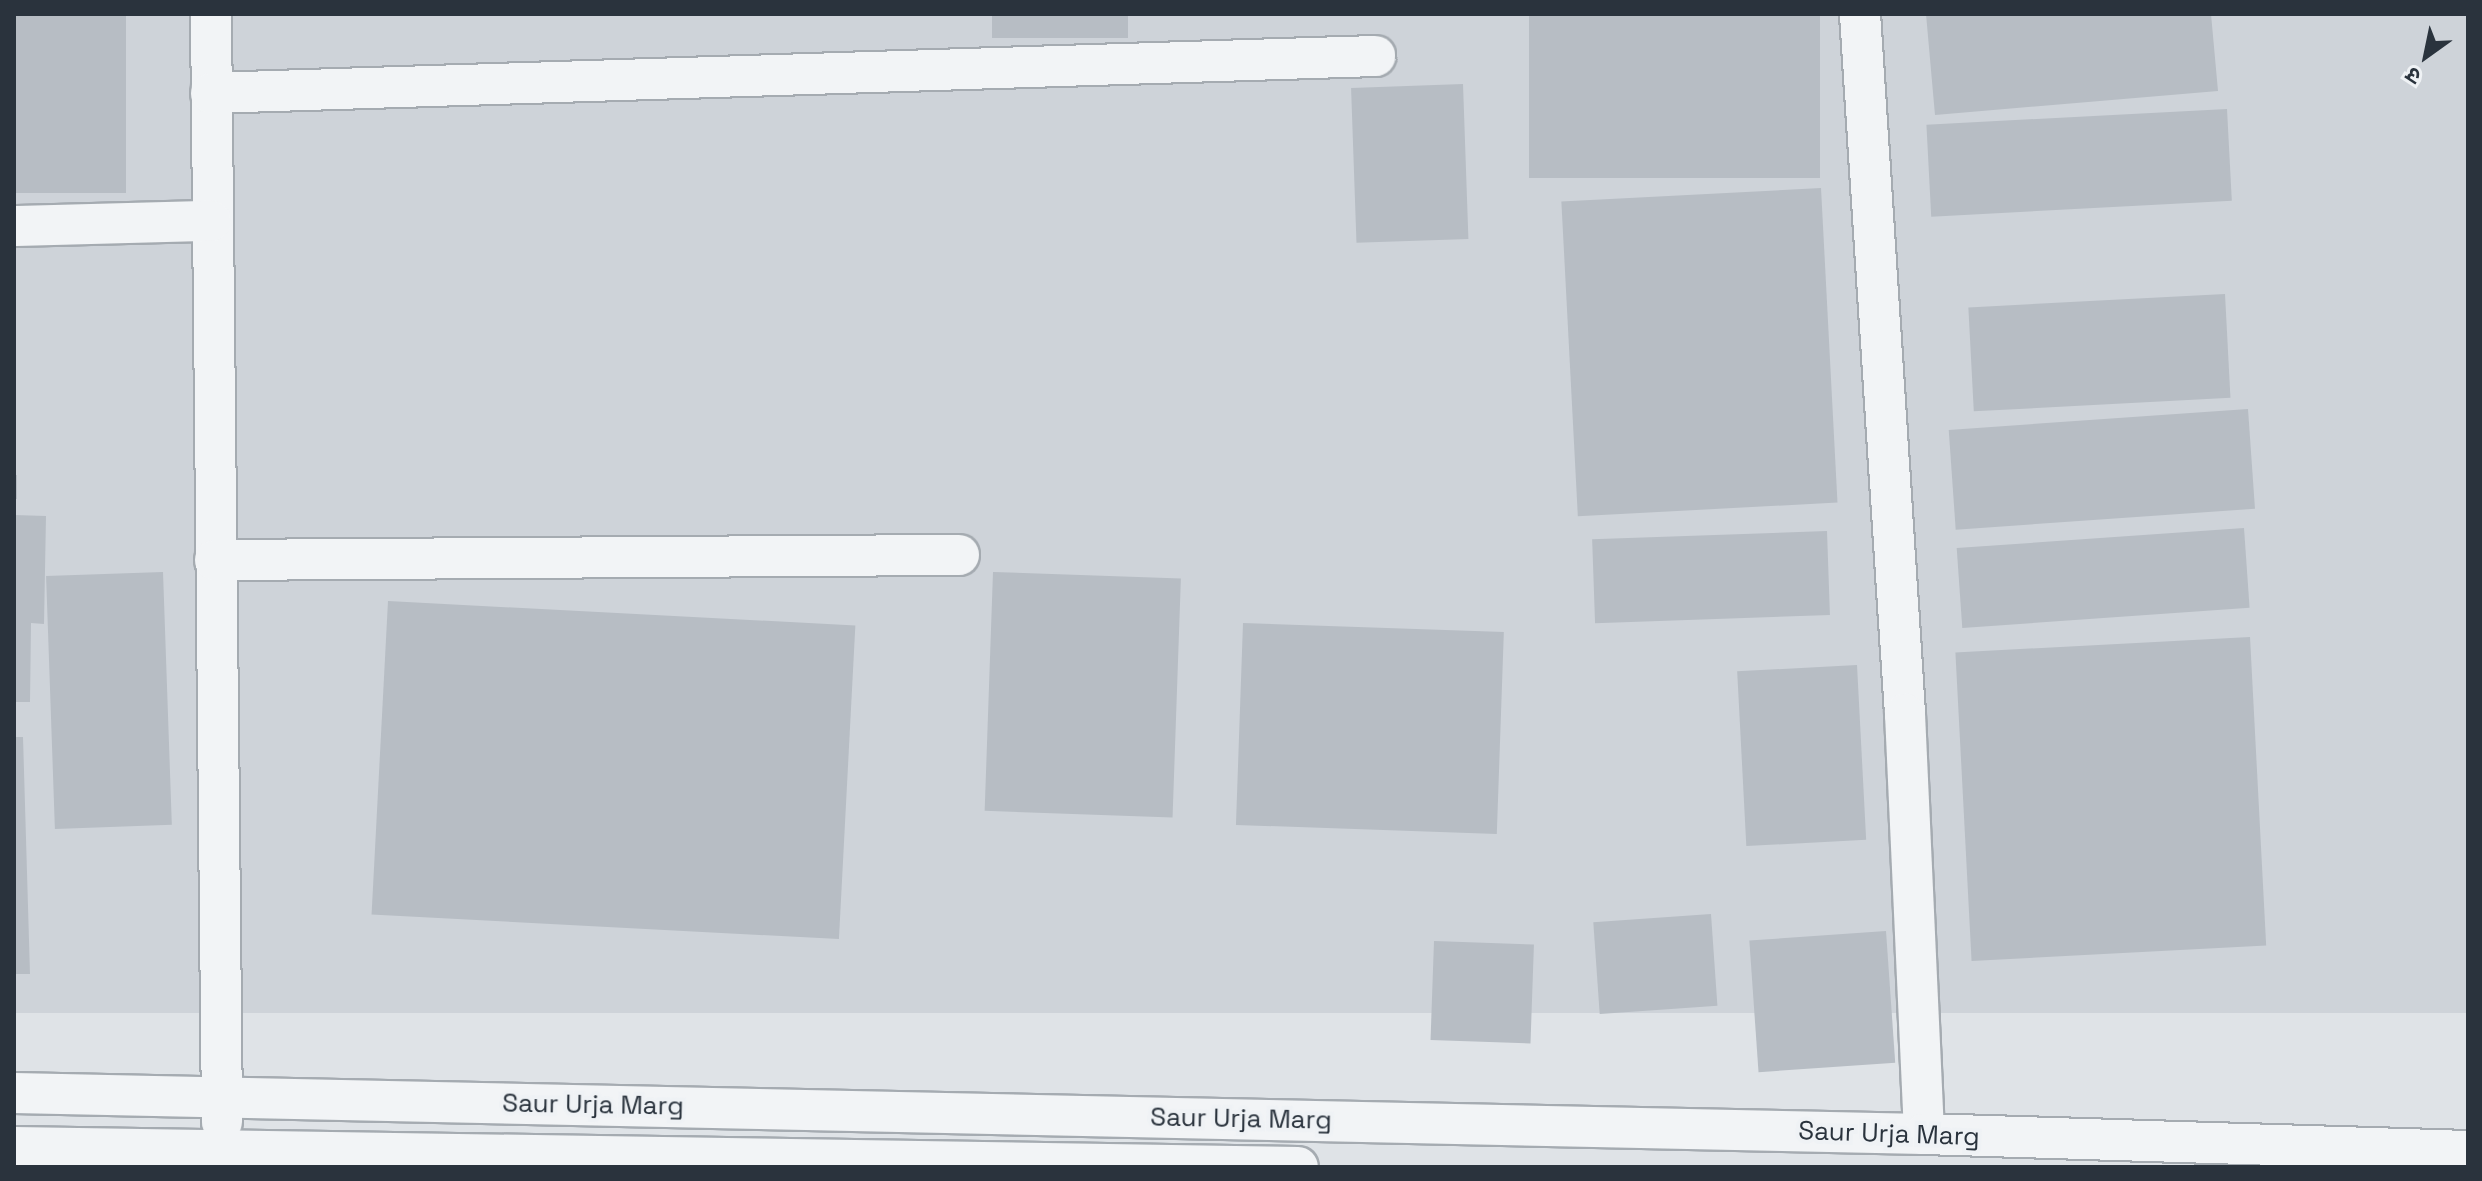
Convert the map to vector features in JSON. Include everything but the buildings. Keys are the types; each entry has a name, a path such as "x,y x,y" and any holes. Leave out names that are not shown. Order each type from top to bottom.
{"street":[{"path":"211,14 222,1150"},
{"path":"1860,14 1905,714 1924,1134"},
{"path":"211,93 1375,56"},
{"path":"14,226 211,221"},
{"path":"215,560 959,555"},
{"name":"Saur Urja Marg","path":"14,1093 1924,1134 2343,1158 2468,1151"},
{"name":"Saur Urja Marg","path":"14,1147 1298,1167"}],"shaded area":[{"path":"14,14 2468,14 2468,1013 14,1013"}]}
